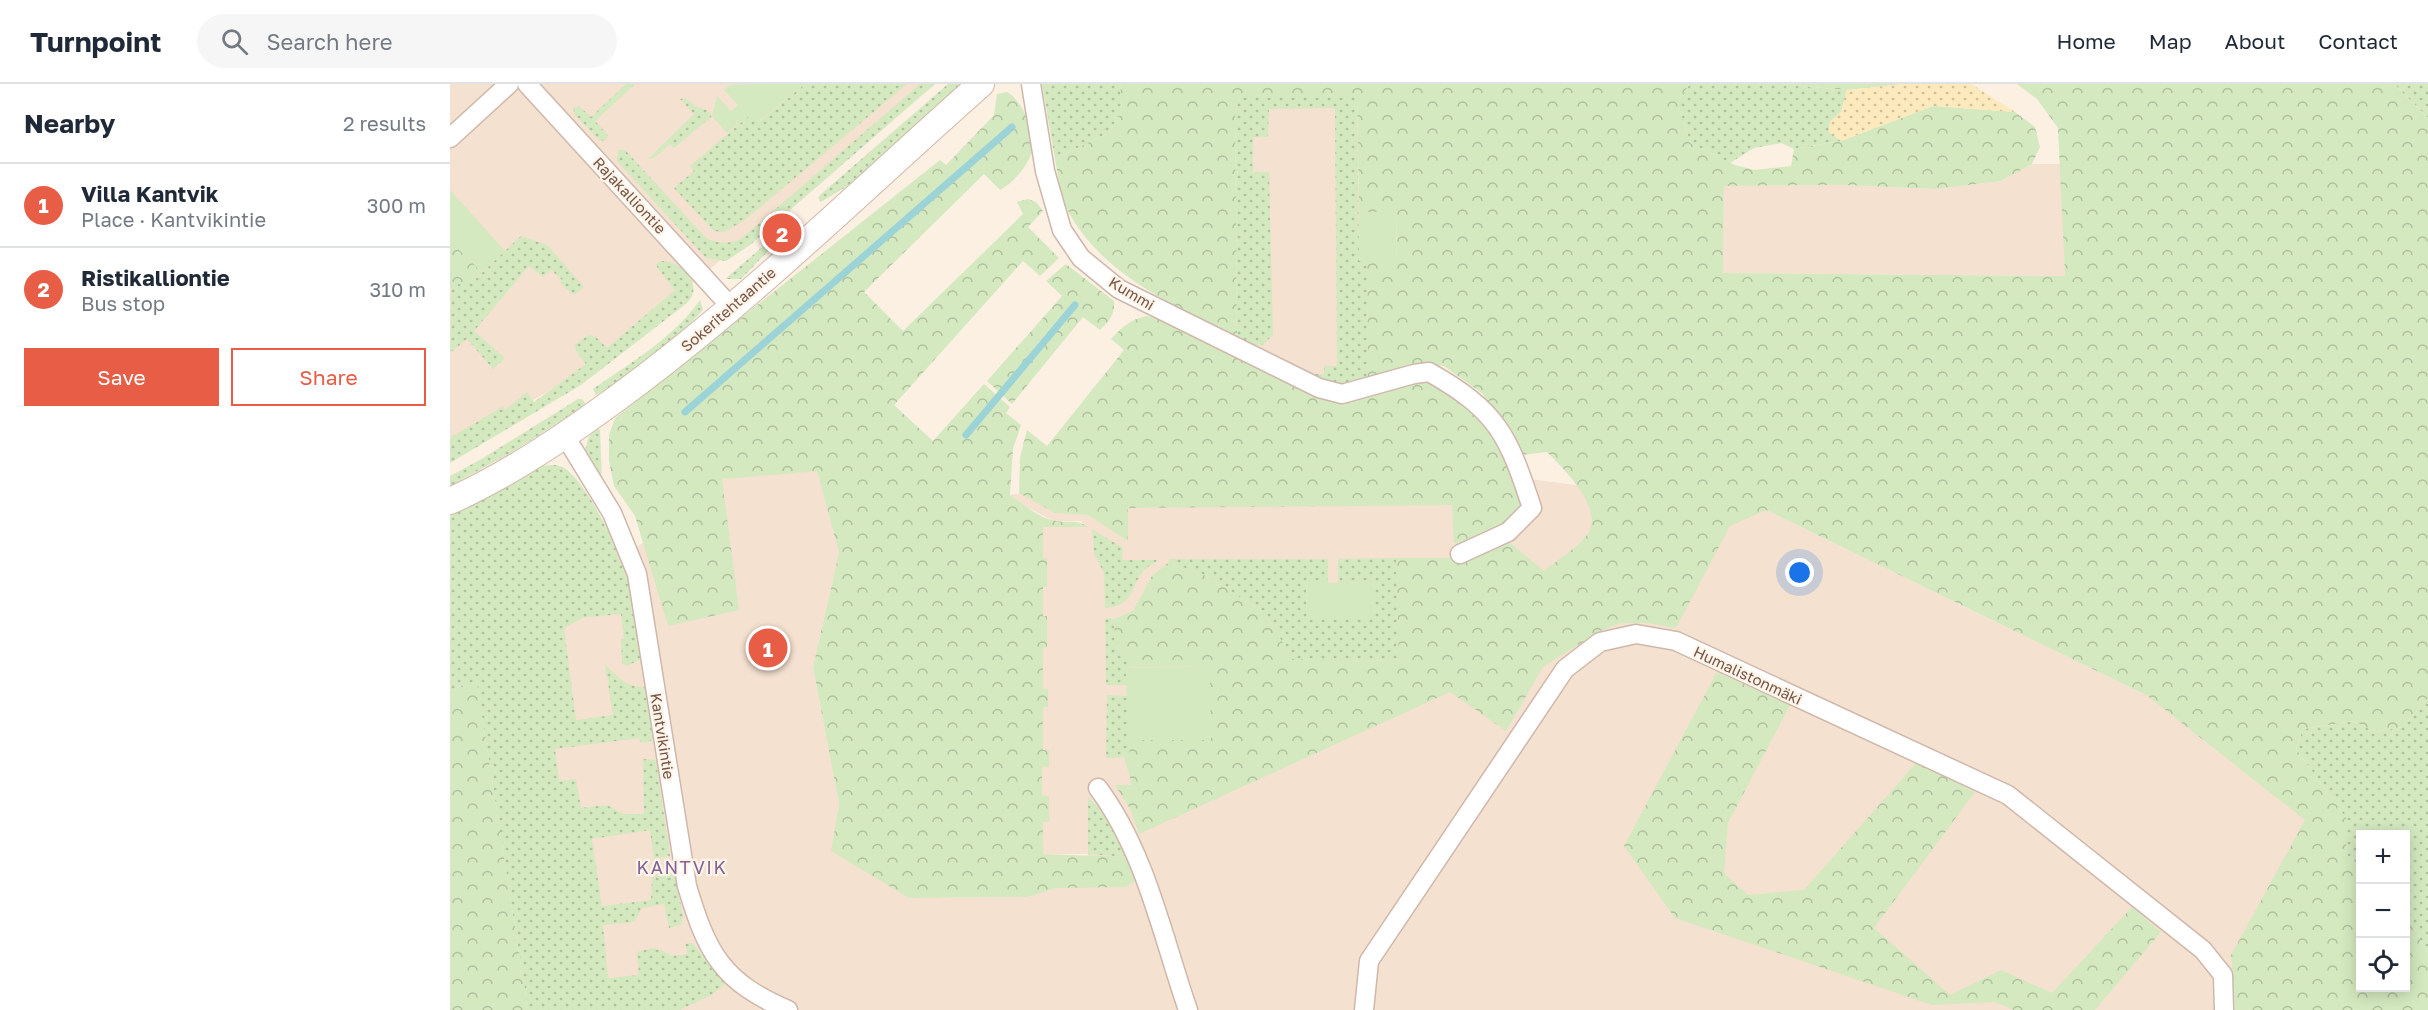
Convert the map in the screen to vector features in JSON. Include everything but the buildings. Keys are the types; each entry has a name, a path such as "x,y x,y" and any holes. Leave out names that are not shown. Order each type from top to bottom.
{"street":[{"path":"450,138 509,84"},
{"name":"Rajakalliontie","path":"528,84 732,308"},
{"name":"Sokeritehtaantie","path":"450,501 565,436 670,360 732,308 981,84"},
{"name":"Kummi","path":"1031,84 1045,171 1062,230 1081,258 1119,289 1319,388 1342,394 1429,372 1477,403 1504,435 1515,458 1532,508 1508,532 1460,554"},
{"name":"Kantvikintie","path":"565,436 612,513 637,574 687,886 700,930 717,960 738,982 767,1001 788,1010"},
{"name":"Humalistonmäki","path":"1364,1010 1370,961 1565,669 1600,642 1636,634 1676,641 2008,795 2203,950 2223,975 2224,1010"},
{"path":"1098,788 1117,813 1138,859 1188,1010"}],"shaded area":[{"path":"450,84 925,84 727,255 646,320 554,388 450,448"},
{"path":"1235,96 1357,97 1359,211 1399,462 1766,510 2146,695 2306,820 2231,955 2235,1010 528,1010 474,664 644,542 668,626 722,478 817,470 839,553 813,667 839,805 832,851 910,898 1027,897 1056,888 1071,887 1088,854 1043,854 1043,822 1049,822 1049,797 1042,796 1042,767 1049,767 1043,750 1043,707 1048,690 1043,689 1043,647 1047,647 1047,617 1043,617 1043,587 1047,587 1047,559 1043,559 1043,527 1087,527 1081,521 1054,521 1026,507 1010,495 1226,455 1237,337"},
{"path":"2032,164 2061,164 2065,276 1723,273 1724,186 1841,185 1936,189 2001,181"}],"green space":[{"path":"626,84 635,84 595,121 608,135 606,140 600,141 575,115 573,108 579,106 591,117"},
{"path":"805,84 907,84 746,219 724,232 714,231 674,188 694,171 690,166 749,116 760,121"},
{"path":"805,84 759,121 749,116 727,133 712,116 717,96 731,111 738,105 724,90 730,85"},
{"path":"920,84 935,84 750,245 726,261 706,258 617,161 618,150 625,150 706,238 723,243 732,242 741,239"},
{"path":"948,84 959,84 960,88 854,182 821,202 818,198 821,194"},
{"path":"1042,84 1120,84 1122,112 1108,133 1055,159"},
{"path":"1120,84 1690,84 1677,101 1690,143 1735,165 1754,170 1791,166 1794,149 1841,141 1933,106 2015,112 2035,127 2040,147 2032,164 2001,181 1936,189 1841,185 1724,186 1723,273 2065,276 2058,128 2037,99 2017,84 2394,84 2428,118 2428,698 2403,727 2376,732 2353,721 2303,729 2296,749 2346,818 2346,854 2356,863 2356,992 2410,992 2410,920 2428,954 2428,1010 2235,1010 2231,955 2305,820 2146,695 1766,510 1730,526 1676,628 1647,623 1622,623 1600,631 1543,667 1506,731 1450,692 1139,834 1131,810 1115,785 1132,785 1124,757 1130,757 1128,740 1211,740 1209,666 1135,667 1115,646 1114,619 1133,611 1152,576 1169,562 1209,577 1264,613 1293,659 1399,661 1396,558 1464,558 1508,541 1544,571 1583,540 1591,525 1591,514 1580,490 1563,468 1547,452 1521,455 1483,394 1444,366 1424,363 1398,369 1368,382 1367,261 1397,261 1396,212 1359,212 1357,97 1235,97 1237,337 1164,300 1119,270 1081,232 1067,209 1055,159 1108,133 1122,112"},
{"path":"1690,84 1781,84 1847,90 1841,112 1830,122 1829,132 1841,141 1794,149 1781,143 1754,148 1730,163 1690,143 1677,101"},
{"path":"1781,84 1904,84 1847,90"},
{"path":"2394,84 2428,84 2428,118"},
{"path":"1007,92 1019,103 1031,129 1031,154 1022,170 1000,190 984,174 864,292 903,331 1023,214 1017,202 1028,199 1036,202 1043,211 1028,227 1059,258 1040,276 1023,261 894,405 933,441 984,384 1010,407 1006,413 1021,425 1013,449 1010,495 1032,511 1050,520 1077,522 1088,527 1043,527 1043,558 1047,559 1047,587 1043,587 1043,616 1047,616 1047,647 1043,648 1043,689 1048,689 1048,707 1043,707 1043,750 1049,750 1049,767 1042,767 1042,796 1049,796 1049,822 1043,822 1043,854 1127,857 1136,880 1126,887 1056,888 1028,897 909,898 831,851 839,805 813,667 839,553 817,471 722,479 739,610 668,626 635,516 614,486 609,461 609,435 615,418 940,160 946,165 994,115 997,94"},
{"path":"1235,96 1357,97 1359,260 1367,261 1368,382 1333,383 1314,374 1324,374 1324,366 1337,366 1335,108 1269,109 1268,137 1253,137 1253,172 1269,172 1273,335 1262,345 1252,345 1237,337"},
{"path":"685,98 695,106 707,110 712,116 674,148 670,144 654,158 648,159 694,114 680,99"},
{"path":"450,190 505,251 482,272 450,241"},
{"path":"1359,212 1396,212 1397,261 1359,261"},
{"path":"521,236 547,245 584,287 574,295 560,283 562,280 551,270 543,277 529,266 474,331 505,358 493,369 467,339 450,353 451,284 470,284"},
{"path":"774,240 776,243 741,279 725,279 767,243"},
{"path":"450,241 482,272 470,284 451,284 450,287"},
{"path":"661,261 675,264 688,274 693,288 692,296 687,303 581,385 450,463 450,438 502,407 505,410 527,392 534,402 586,364 576,351 575,345 588,335 595,336 607,348 675,290 657,267 657,263"},
{"path":"1066,264 1114,301 1113,314 1100,330 1083,317 1012,404 987,381 1062,296 1046,281"},
{"path":"700,300 703,309 685,328 635,369 596,395 593,389 665,337 678,326"},
{"path":"1146,316 1168,320 1314,396 1336,402 1357,398 1425,376 1470,406 1505,453 1525,510 1479,546 1454,543 1452,505 1128,508 1128,541 1088,515 1055,513 1019,493 1020,457 1027,430 1047,446 1124,350 1111,339 1127,324"},
{"path":"578,399 582,399 584,406 514,451 450,486 450,476"},
{"path":"597,428 600,430 602,483 584,454 589,436"},
{"path":"558,465 580,483 601,517 626,570 636,610 641,659 627,666 622,663 621,640 624,639 621,614 582,618 564,628 576,720 613,715 605,664 627,683 645,687 653,739 641,743 639,738 555,749 559,781 576,779 581,808 607,805 623,814 644,814 643,759 656,760 670,856 654,859 650,830 592,839 602,906 651,900 652,878 662,872 671,871 674,872 683,916 681,925 669,928 664,904 642,908 634,922 603,925 608,978 639,975 637,952 653,948 672,956 688,954 685,944 692,943 727,982 713,994 680,1010 528,1010 477,685 463,685 450,691 450,516 541,466"},
{"path":"1092,529 1123,548 1122,560 1158,560 1143,571 1125,601 1114,607 1105,608 1104,573 1094,554"},
{"path":"1396,558 1400,661 1293,659 1264,613 1209,577 1169,562 1169,559 1328,559 1328,583 1306,583 1307,620 1374,582 1338,583 1338,559"},
{"path":"1374,582 1375,619 1307,620 1306,583"},
{"path":"1105,618 1114,619 1115,646 1135,667 1126,668 1127,685 1106,685"},
{"path":"1209,666 1211,740 1128,740 1126,668"},
{"path":"1717,672 1790,705 1728,823 1724,873 1748,895 1804,890 1918,761 1975,792 1874,928 1950,995 2001,970 2052,993 2132,907 2161,932 2095,1010 2014,1010 1994,1002 1932,1005 1675,918 1624,846"},
{"path":"477,684 528,1010 450,1010 450,691 463,685"},
{"path":"1107,695 1127,696 1130,757 1106,758"},
{"path":"2428,698 2428,954 2410,920 2410,830 2356,830 2356,863 2346,854 2346,818 2296,749 2303,729 2353,721 2376,732 2403,727"},
{"path":"1088,797 1111,825 1127,857 1088,854"}],"sand":[{"path":"1904,84 1971,84 2015,112 1933,106 1841,141 1829,132 1830,122 1841,112 1847,90"}],"waterway":[{"path":"685,412 1012,127"},
{"path":"966,435 1075,305"}],"place":[{"name":"Ristikalliontie","path":"782,233"},
{"name":"Villa Kantvik","path":"768,648"}],"district":[{"name":"KANTVIK","path":"682,867"}]}
